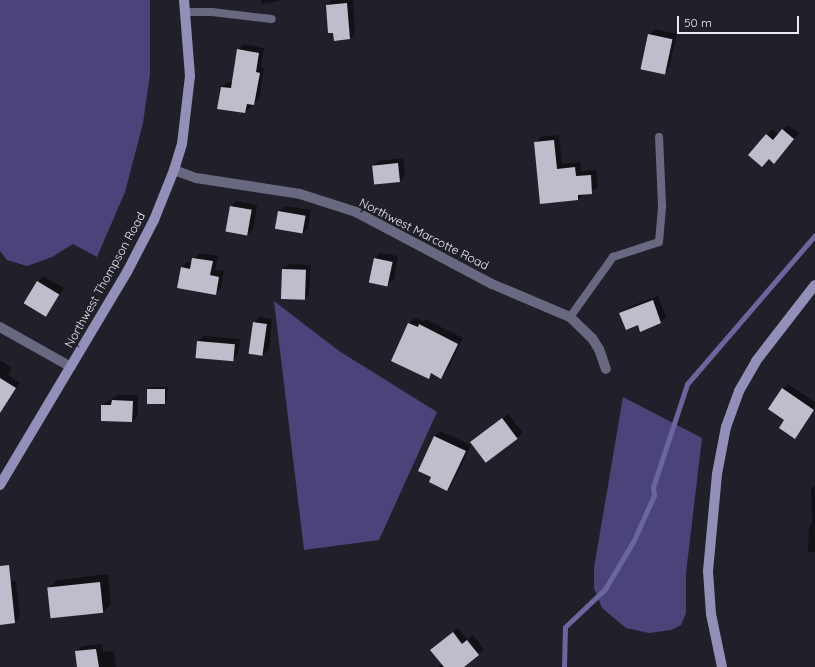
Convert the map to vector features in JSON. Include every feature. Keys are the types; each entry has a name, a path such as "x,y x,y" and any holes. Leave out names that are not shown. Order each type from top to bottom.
{"street":[{"name":"Northwest Thompson Road","path":"0,485 151,226 174,170 182,144 190,76 184,0"},
{"name":"Northwest Marcotte Road","path":"174,170 196,178 300,194 340,206 376,222 492,284 570,317 592,338 599,349 606,369"},
{"path":"722,667 712,621 708,571 717,474 726,427 739,391 756,361 815,285"},
{"path":"0,327 70,367"}],"lane":[{"path":"186,12 212,12 272,19"},
{"path":"570,317 613,257 659,242 662,205 659,137"}],"shaded area":[{"path":"0,0 150,0 150,74 143,123 125,192 97,257 73,244 52,257 27,266 7,260 0,251"},
{"path":"274,301 339,351 437,412 379,540 304,550"},
{"path":"623,397 702,438 686,573 686,613 681,625 671,630 649,633 626,628 602,608 594,588 594,568"}],"building":[{"path":"347,3 350,39 334,41 333,33 328,33 326,5"},
{"path":"648,34 672,39 665,74 641,69"},
{"path":"237,49 259,53 256,72 260,73 254,105 247,104 245,113 217,109 221,87 231,88"},
{"path":"782,129 794,139 774,164 769,159 762,167 748,155 766,134 773,140"},
{"path":"554,140 557,169 575,167 576,176 591,175 592,194 578,195 578,200 540,204 534,142"},
{"path":"398,163 400,182 374,185 372,166"},
{"path":"230,206 252,210 247,235 225,232"},
{"path":"278,211 306,216 302,234 275,229"},
{"path":"192,258 213,261 210,275 219,277 216,295 177,288 181,267 190,269"},
{"path":"374,258 393,262 387,286 369,282"},
{"path":"282,269 306,270 305,300 281,299"},
{"path":"37,281 59,294 46,317 24,303"},
{"path":"653,300 661,323 640,332 638,325 626,330 619,313"},
{"path":"253,322 267,324 262,356 249,354"},
{"path":"408,323 418,327 419,324 458,344 441,379 431,373 429,379 391,361"},
{"path":"197,341 235,344 233,361 196,358"},
{"path":"0,378 16,388 0,413"},
{"path":"782,388 814,410 795,439 779,428 784,420 768,409"},
{"path":"147,389 165,389 165,404 147,404"},
{"path":"112,400 133,401 132,422 101,421 101,405 111,405"},
{"path":"502,418 518,439 486,463 470,442"},
{"path":"434,436 466,451 447,491 429,482 431,477 418,471"},
{"path":"9,565 15,623 0,625 0,566"},
{"path":"100,582 103,613 51,618 47,588"},
{"path":"453,632 462,644 467,640 479,655 464,667 444,667 430,650"},
{"path":"96,649 99,667 77,667 75,651"}],"waterway":[{"path":"564,667 565,627 605,589 634,540 654,495 653,487 687,384 815,235"}]}
